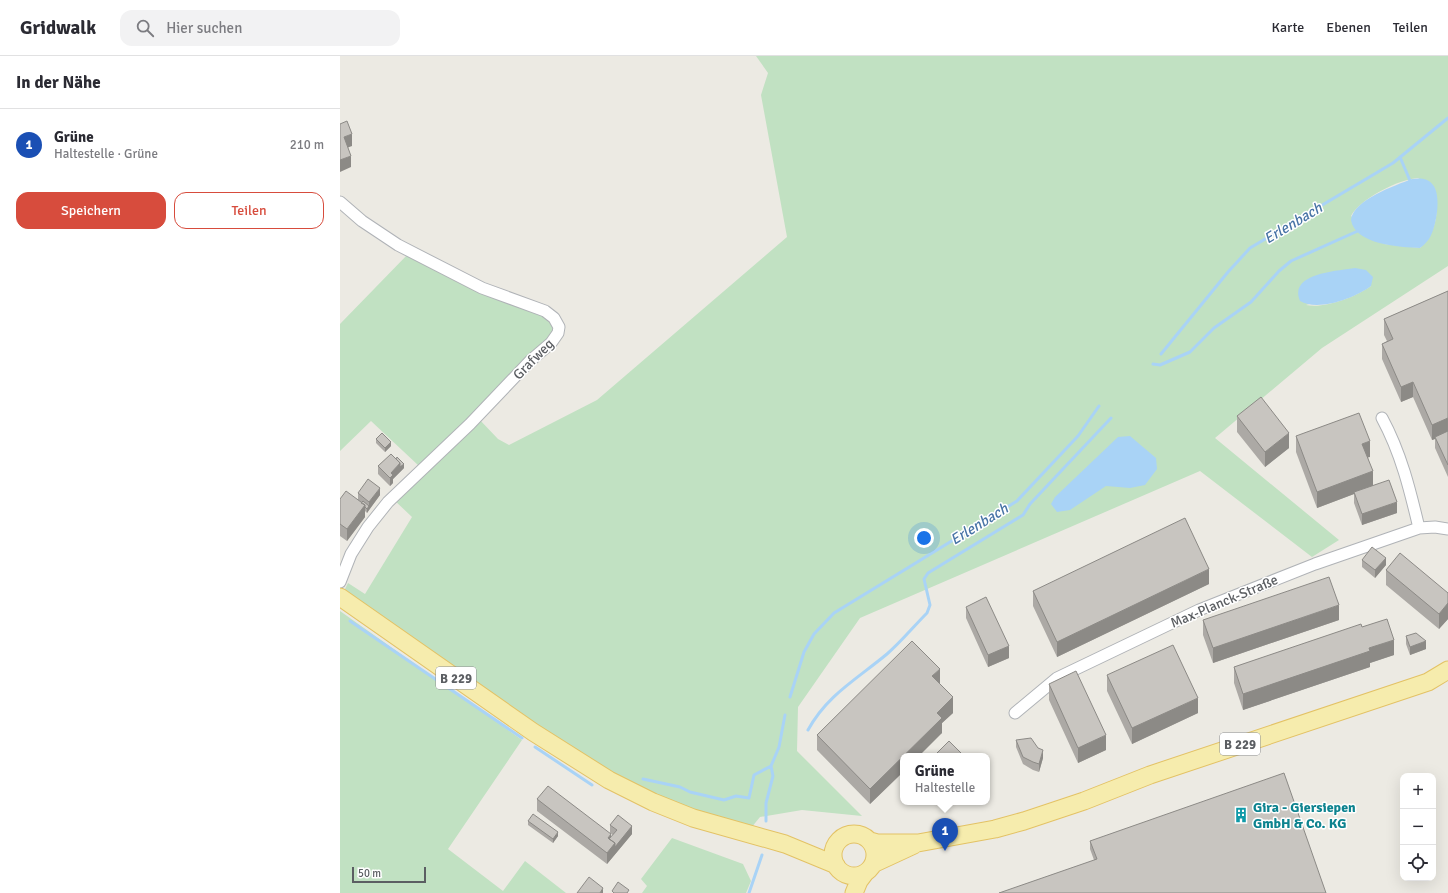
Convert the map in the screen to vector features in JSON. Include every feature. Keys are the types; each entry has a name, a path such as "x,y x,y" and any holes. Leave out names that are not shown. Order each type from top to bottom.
{"main road":[{"name":"B 229","path":"340,597 533,732 614,783 653,802 693,818 785,844 839,868"},
{"name":"B 229","path":"1428,682 1448,670"},
{"name":"B 229","path":"870,841 877,843 918,843 996,829 1084,801 1150,775 1428,682 1448,679"},
{"path":"843,893 839,868 834,853 838,842 847,836 856,835 870,841 875,852 869,868 859,881 854,893"},
{"name":"B 229","path":"785,844 831,844 838,842"},
{"name":"B 229","path":"869,868 918,843"},
{"path":"839,868 853,876 869,868"}],"street":[{"name":"Grafweg","path":"340,202 362,221 392,242 482,288 544,310 554,318 559,327 558,333 552,342 530,361 470,424 388,502 368,527 351,554 340,582"},
{"path":"1382,418 1399,453 1410,487 1419,528"},
{"name":"Max-Planck-Straße","path":"1015,713 1058,678 1198,610 1315,564 1419,528 1435,527 1448,530"}],"green space":[{"path":"756,56 1448,56 1448,266 1322,348 1215,438 1339,540 1312,557 1200,471 860,618 798,707 797,751 862,816 802,810 760,817 751,828 715,818 682,806 650,792 589,759 530,720 344,591 348,583 365,594 412,517 393,499 478,418 498,439 509,445 597,400 787,237 761,95 768,73","holes":["1418,178 1435,189 1437,206 1433,228 1426,242 1420,248 1384,244 1351,216 1363,203 1381,191 1401,182","1371,286 1349,298 1331,304 1313,306 1306,305"]},
{"path":"409,253 536,310 554,324 549,340 419,466 371,421 340,451 340,324"},
{"path":"340,611 522,740 448,849 503,891 525,861 566,893 340,893"},
{"path":"672,838 743,864 751,881 746,893 642,893 647,886 641,879"}],"water":[{"path":"1412,179 1429,181 1436,190 1438,204 1432,234 1420,248 1390,245 1369,240 1354,228 1351,220 1359,206 1376,194"},
{"path":"1355,268 1366,270 1373,277 1371,286 1364,291 1346,299 1326,304 1316,305 1300,301 1298,292 1301,284 1308,279 1327,272"},
{"path":"1130,436 1156,458 1157,469 1145,485 1130,488 1106,486 1070,510 1057,512 1051,504 1055,497 1118,437"}],"building":[{"path":"347,121 352,134 344,137 351,156 340,160 340,124"},
{"path":"1448,291 1448,418 1432,425 1413,382 1401,387 1382,344 1393,339 1384,319"},
{"path":"1261,397 1289,433 1265,452 1237,416"},
{"path":"1359,413 1370,441 1362,444 1373,471 1317,492 1296,436"},
{"path":"1448,431 1448,465 1435,437"},
{"path":"382,433 391,442 385,448 376,439"},
{"path":"391,454 400,463 391,473 393,475 390,478 378,466"},
{"path":"397,457 404,464 400,467 400,463 396,459"},
{"path":"368,479 380,488 369,502 358,493"},
{"path":"1389,480 1397,502 1362,514 1354,492"},
{"path":"346,491 365,505 347,529 340,524 340,499"},
{"path":"363,501 369,506 367,509 365,505 361,503"},
{"path":"1185,518 1209,569 1057,642 1033,591"},
{"path":"1372,547 1386,558 1375,570 1362,560"},
{"path":"1400,553 1448,593 1448,603 1439,614 1386,570"},
{"path":"1329,577 1339,605 1213,648 1203,620"},
{"path":"986,597 1009,646 988,655 966,607"},
{"path":"1387,619 1394,640 1369,648 1370,651 1243,694 1234,667 1361,624 1362,627"},
{"path":"1416,633 1426,641 1410,647 1406,636"},
{"path":"912,641 940,669 932,676 953,697 937,713 942,718 907,753 900,753 900,759 870,789 817,735"},
{"path":"1173,645 1198,698 1132,728 1107,675"},
{"path":"1076,671 1106,735 1078,748 1049,684"},
{"path":"1031,738 1038,748 1043,750 1039,764 1023,757 1016,740"},
{"path":"949,741 961,753 937,753"},
{"name":"Gira - Giersiepen GmbH & Co. KG","path":"1284,773 1326,893 999,893 1097,859 1090,841"},
{"path":"548,786 611,834 608,838 615,843 607,853 537,799"},
{"path":"533,814 558,832 553,839 528,821"},
{"path":"618,815 632,826 615,847 615,843 609,839 617,830 610,825"},
{"path":"589,877 603,888 600,893 577,893"},
{"path":"618,882 629,890 627,893 614,893 612,891"}],"waterway":[{"name":"Erlenbach","path":"1161,354 1228,272 1250,248 1393,163 1448,118"},
{"path":"1400,157 1411,183"},
{"path":"1153,364 1160,365 1190,352 1214,328 1251,302 1279,271 1291,261 1360,230"},
{"name":"Erlenbach","path":"790,697 804,652 814,634 834,613 1017,501 1078,436 1099,406"},
{"path":"808,730 833,697 892,649 927,613 930,605 924,579 928,573 1023,515 1030,504 1111,418"},
{"path":"350,621 522,738"},
{"name":"Erlenbach","path":"766,821 766,803 773,776 771,766 779,747 785,715"},
{"path":"535,747 592,785"},
{"path":"643,779 680,787 690,792 724,800 736,796 749,798 754,775 771,766"},
{"name":"Erlenbach","path":"749,893 762,855"}],"place":[{"name":"Gira - Giersiepen GmbH & Co. KG","path":"1241,815"},
{"name":"Grüne","path":"945,851"}]}
